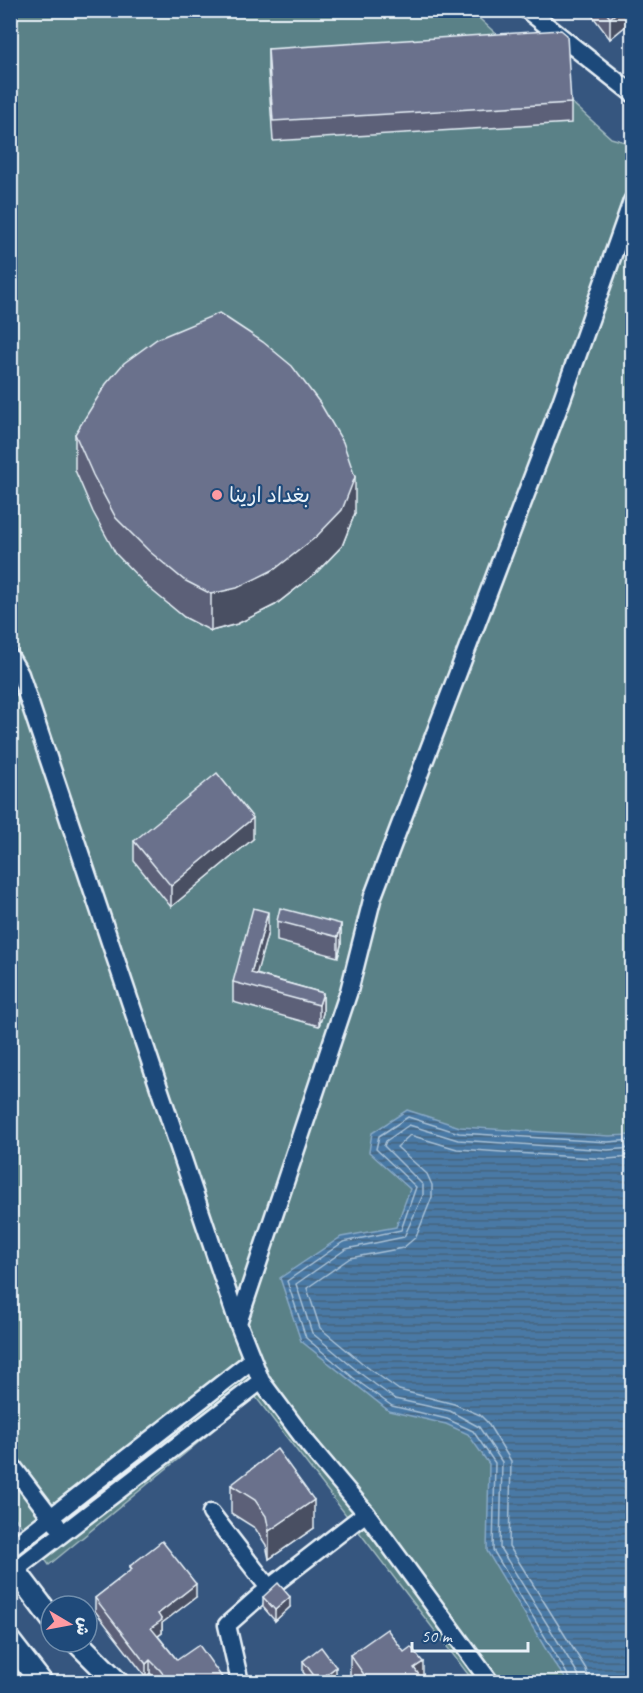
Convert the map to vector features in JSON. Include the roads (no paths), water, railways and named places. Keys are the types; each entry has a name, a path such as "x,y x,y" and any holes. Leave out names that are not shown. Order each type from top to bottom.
{"main road":[{"path":"13,1567 39,1602"},
{"path":"10,1642 41,1683"},
{"path":"10,1653 27,1683"},
{"path":"78,1654 99,1683"},
{"path":"89,1654 117,1683"}],"street":[{"path":"527,10 630,92 633,107"},
{"path":"238,1323 349,992 373,896 561,402 633,201"},
{"path":"10,657 251,1361 261,1381 308,1444 366,1514 490,1683"},
{"path":"10,1549 251,1361"},
{"path":"13,1567 63,1533 261,1381"},
{"path":"10,1463 63,1533"},
{"path":"211,1513 269,1588"},
{"path":"240,1683 227,1625 269,1588 366,1514"}],"water":[{"path":"407,1110 460,1127 609,1136 632,1135 632,1682 568,1682 554,1663 487,1551 489,1464 468,1434 446,1424 389,1411 301,1341 280,1278 341,1237 396,1227 410,1189 369,1152 372,1133"}],"place":[{"name":"بغداد ارينا","path":"217,495"}]}
